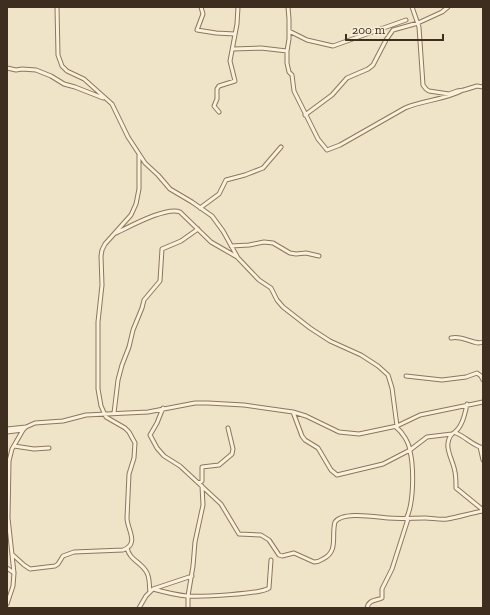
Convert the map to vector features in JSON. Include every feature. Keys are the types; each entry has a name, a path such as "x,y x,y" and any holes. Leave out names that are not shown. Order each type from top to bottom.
{"street":[{"path":"57,7 57,42 59,62 67,71 84,79 114,106 138,155 170,189 212,216 238,258 259,280 270,288 278,302 285,309 330,341 361,355 378,366 388,376 392,388 396,426 405,438 410,450 413,481 409,514 392,569 382,589 382,598 370,602 367,608"},
{"path":"201,7 203,14 197,30 235,34"},
{"path":"219,112 214,106 217,99 217,88 235,81 230,61 233,49 238,7"},
{"path":"288,7 289,31 287,51 294,91 305,115 325,149 340,145 405,108 450,96 463,90"},
{"path":"412,7 418,23 423,85 425,88 429,91 448,94 477,86 483,87"},
{"path":"305,115 332,95 346,78 368,69 373,65 393,30 418,23 442,12 448,7"},
{"path":"289,31 307,40 333,46 406,20"},
{"path":"233,49 261,48 287,51"},
{"path":"7,68 16,70 36,70 51,76 64,84 106,99"},
{"path":"200,208 219,194 226,180 263,168 281,148"},
{"path":"138,155 138,189 136,204 131,215 105,244 101,256 102,285 98,322 98,389 104,414 108,419 125,428 135,443 134,458 129,474 127,518 132,538 127,548 129,555 146,571 148,575 150,592"},
{"path":"114,234 146,219 176,210 180,212 211,242 238,258"},
{"path":"114,413 118,380 133,330 144,300 160,281 162,249 181,241 198,229"},
{"path":"231,246 249,246 269,242 290,253 306,253 319,256"},
{"path":"451,338 459,337 477,344 483,342"},
{"path":"406,376 442,380 466,377 477,373 483,380"},
{"path":"7,432 25,428 39,422 64,421 79,416 148,412 195,403 222,403 293,412 306,416 329,428 346,434 359,434 396,426 420,416 467,404 483,402"},
{"path":"467,404 463,420 448,441 447,446 455,470 456,488 483,510"},
{"path":"163,408 157,423 150,432 151,438 157,448 164,456 180,466 221,504 239,534 261,535 269,540 279,555 282,556 294,553 314,562 328,556 333,550 334,526 337,518 342,516 361,515 407,519 445,519 483,510"},
{"path":"293,412 302,436 305,440 318,448 335,474 341,475 360,469 378,466 410,450 427,437 454,434 464,437 472,444 481,448 483,460"},
{"path":"7,429 25,428"},
{"path":"7,604 14,573 13,555 8,531 9,461 14,446 25,428"},
{"path":"188,608 188,596 192,576 195,542 203,505 200,484 202,481 202,467 219,465 232,454 233,449 228,428"},
{"path":"14,446 34,449 49,448"},
{"path":"13,555 30,569 55,566 63,556 74,552 114,551 127,548"},
{"path":"153,589 169,594 188,596 245,594 258,592 268,589 271,580 272,560"},
{"path":"7,568 14,573"},
{"path":"139,608 153,589 192,576"}]}
